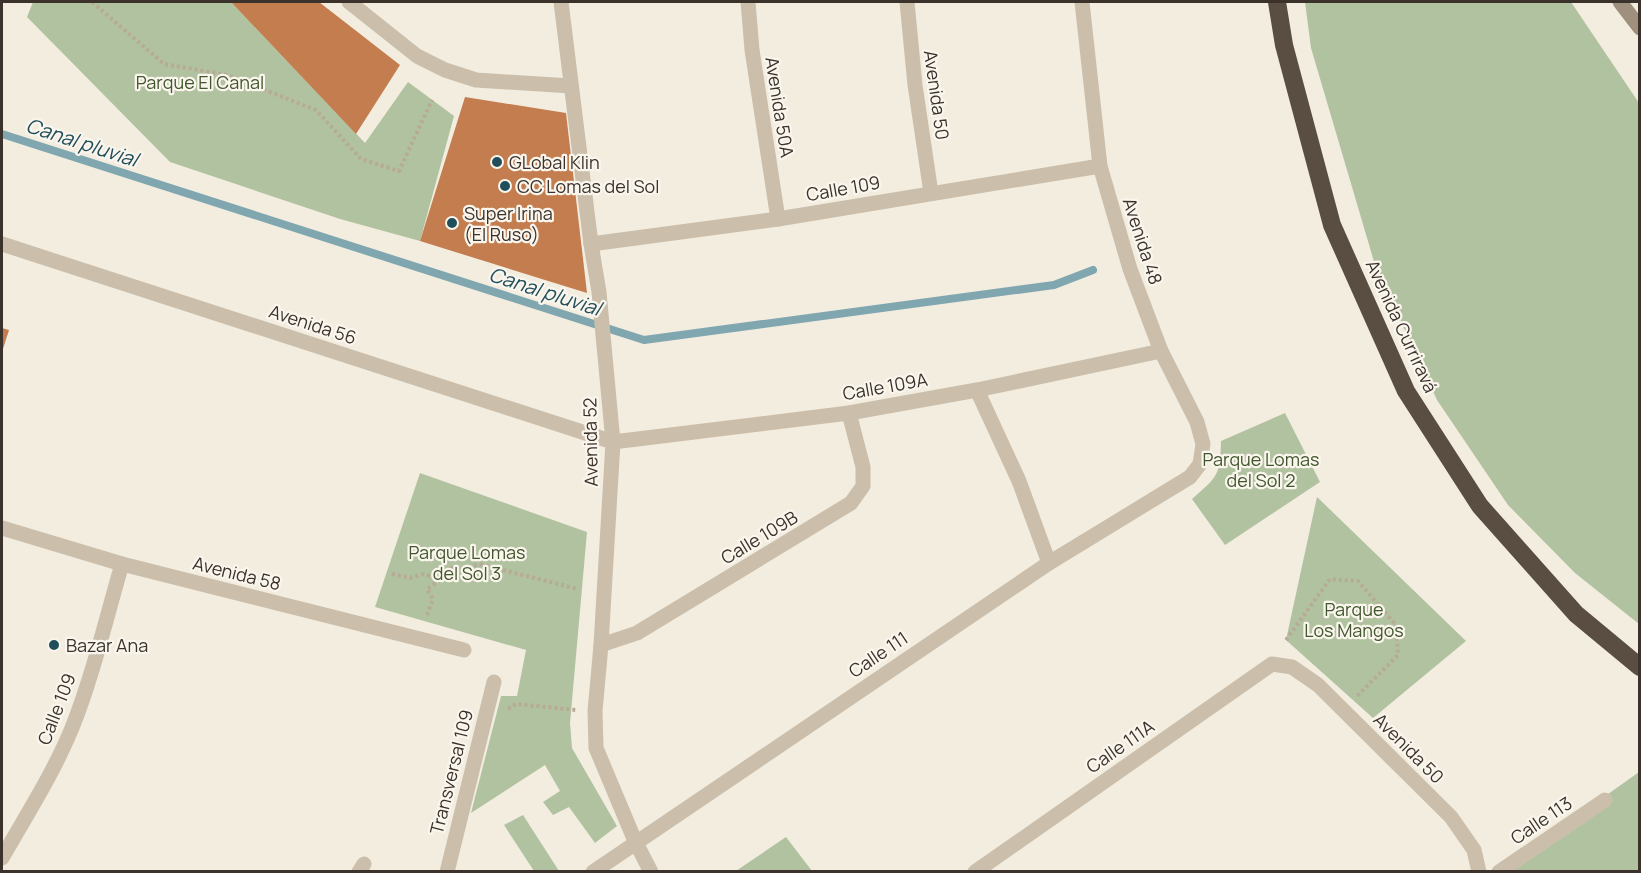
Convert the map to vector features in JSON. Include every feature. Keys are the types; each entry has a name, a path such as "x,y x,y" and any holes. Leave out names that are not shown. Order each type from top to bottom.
{"highway":[{"name":"Avenida Curriravá","path":"1277,2 1284,45 1332,225 1406,391 1480,506 1576,614 1640,667"}],"main road":[{"path":"1620,2 1640,28"}],"street":[{"path":"349,2 417,56 445,70 476,80 571,86"},
{"name":"Avenida 52","path":"561,2 591,244 599,291 613,442 595,711 596,748 635,841 651,872"},
{"name":"Avenida 50A","path":"748,2 752,50 778,219"},
{"name":"Avenida 50","path":"907,2 915,85 931,193"},
{"name":"Avenida 48","path":"1082,2 1100,166 1130,269 1161,351 1197,422 1203,444 1200,464 1190,477"},
{"name":"Calle 109","path":"591,244 778,219 1100,166"},
{"name":"Avenida 56","path":"2,244 613,442"},
{"name":"Calle 109A","path":"613,442 849,413 977,390 1161,351"},
{"path":"977,390 1018,481 1049,562"},
{"name":"Calle 109B","path":"601,645 637,633 851,503 863,486 863,467 849,413"},
{"name":"Calle 111","path":"593,872 635,841 1049,562 1190,477"},
{"name":"Avenida 58","path":"2,528 122,564 464,650"},
{"name":"Calle 109","path":"2,858 48,779 72,728 91,674 122,564"},
{"name":"Calle 111A","path":"975,872 1272,663 1292,667"},
{"name":"Avenida 50","path":"1292,667 1318,685 1451,817 1474,850 1479,872"},
{"name":"Transversal 109","path":"447,872 494,682"},
{"name":"Calle 113","path":"1499,872 1605,800"}],"path":[{"path":"92,2 164,64 227,75 316,110 361,159 399,171 432,100"},
{"path":"427,615 433,599 427,589 451,568 479,564 578,589"},
{"path":"392,574 410,578 424,574 441,579"},
{"path":"1286,640 1330,579 1358,581 1396,625 1398,655 1353,700"},
{"path":"482,728 516,704 595,711"}],"green space":[{"name":"Parque El Canal","path":"33,2 231,2 365,143 408,82 454,116 420,241 340,219 170,162 27,17"},
{"path":"1305,2 1571,2 1639,103 1639,624 1575,573 1508,505 1437,400 1375,265 1311,48"},
{"name":"Parque Lomas del Sol 2","path":"1285,413 1320,482 1225,545 1192,499 1216,475 1220,462 1221,441"},
{"name":"Parque Lomas del Sol 3","path":"420,473 587,532 570,723 572,748 617,826 595,843 569,807 553,815 543,802 560,791 545,765 471,813 501,696 517,696 526,650 375,607"},
{"name":"Parque Los Mangos","path":"1317,497 1466,641 1373,718 1286,640"},
{"path":"1639,772 1639,871 1500,871"},
{"path":"523,815 559,871 534,871 504,825"},
{"path":"786,837 812,871 736,871"}],"building":[{"path":"231,2 319,2 400,65 356,134"},
{"name":"CC Lomas del Sol","path":"465,97 566,113 587,293 420,241"},
{"path":"2,328 9,330 2,352"}],"waterway":[{"name":"Canal pluvial","path":"2,134 644,340 1054,285 1093,270"}],"place":[{"name":"GLobal Klin","path":"497,162"},
{"name":"CC Lomas del Sol","path":"505,186"},
{"name":"Super Irina (El Ruso)","path":"452,223"},
{"name":"Bazar Ana","path":"54,645"}]}
